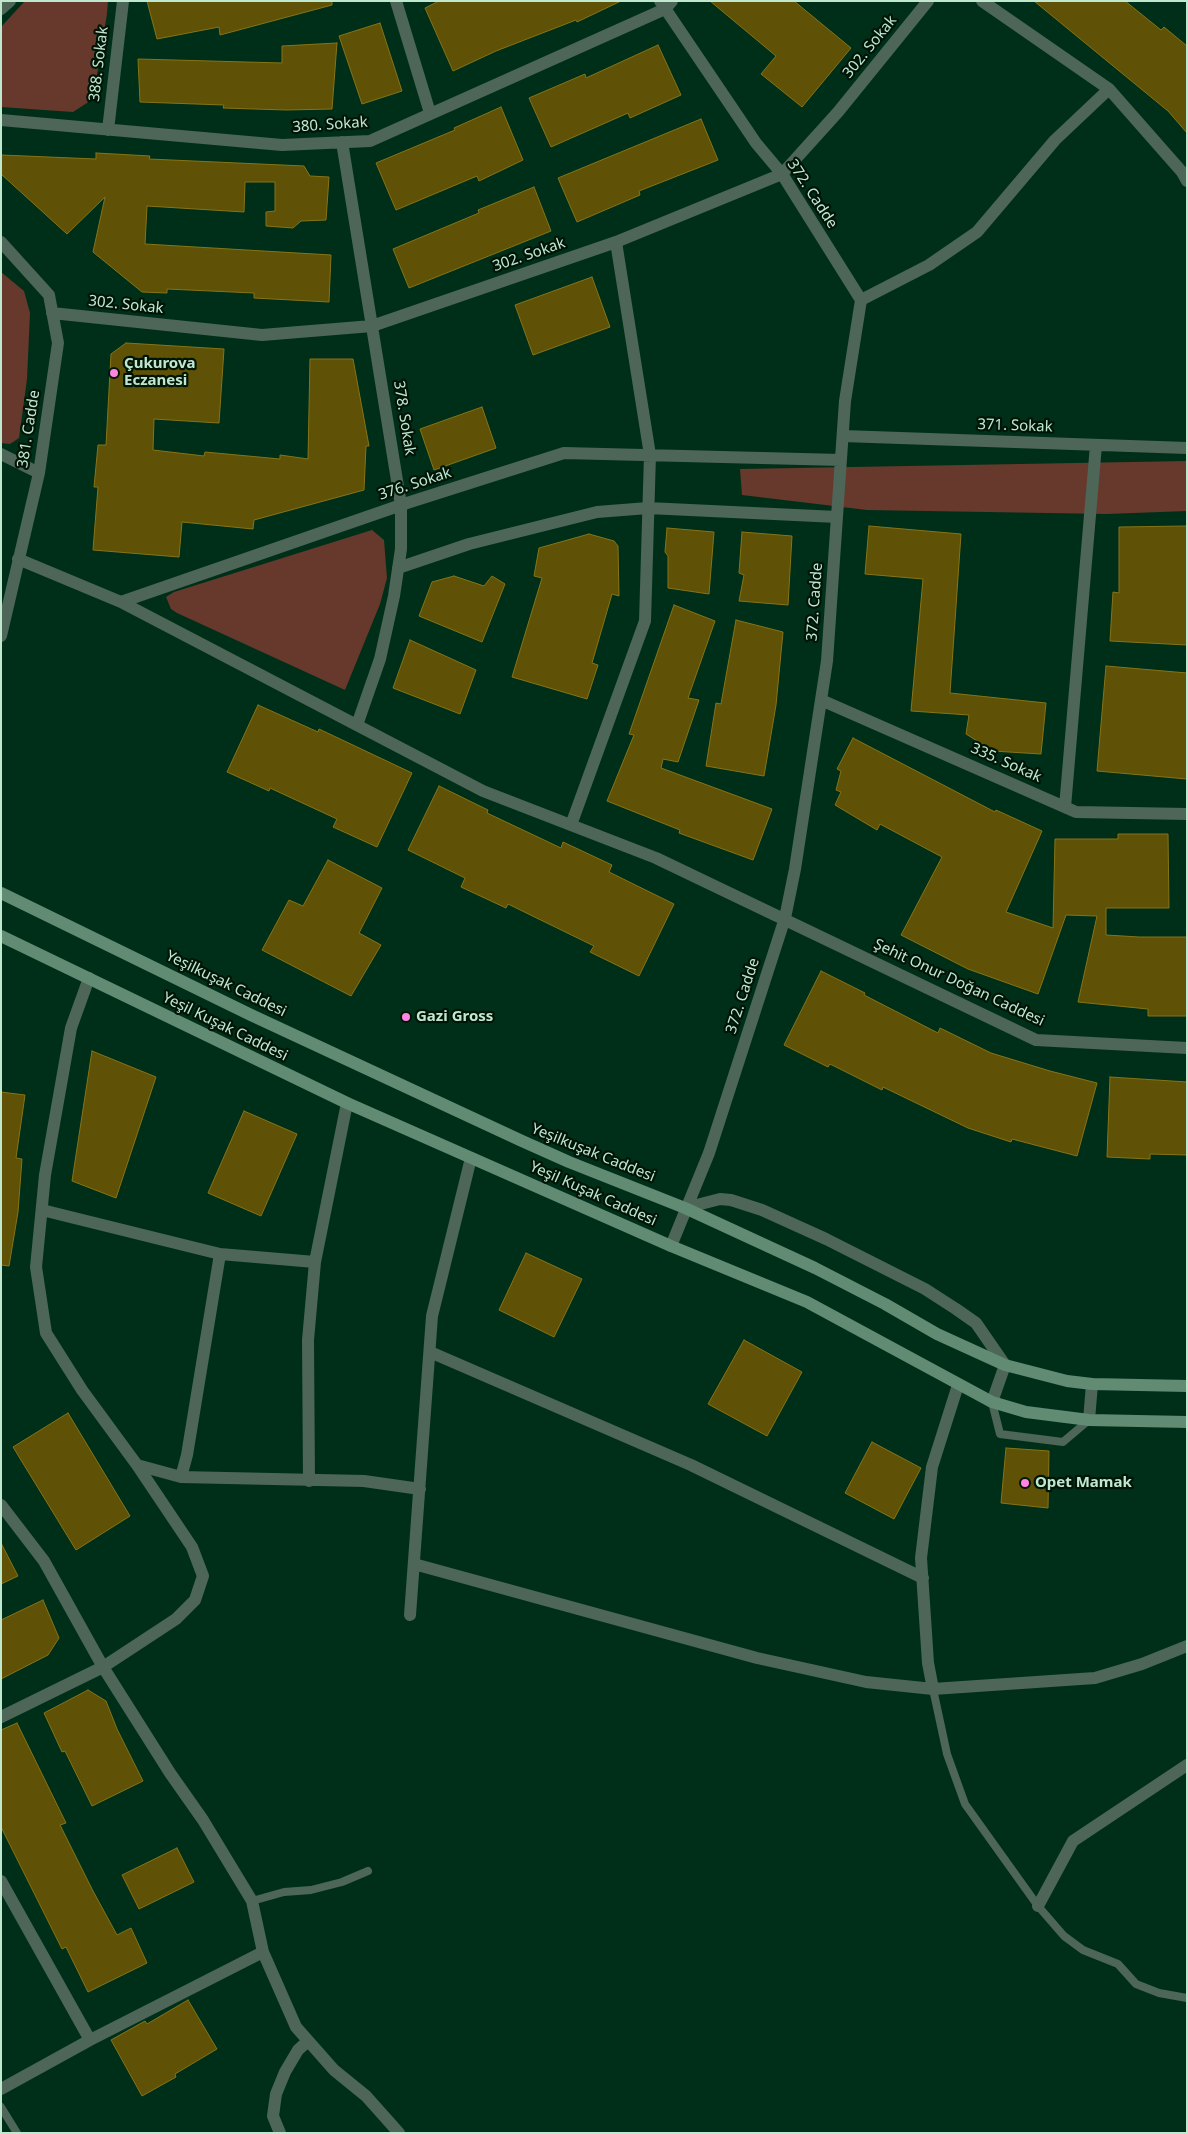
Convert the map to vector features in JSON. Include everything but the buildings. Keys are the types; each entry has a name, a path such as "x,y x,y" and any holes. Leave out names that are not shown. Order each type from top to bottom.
{"main road":[{"name":"Yeşilkuşak Caddesi","path":"1,893 251,1015 522,1141 568,1162 685,1208 815,1268 885,1304 937,1334 1005,1365 1067,1381 1092,1384 1187,1386"},
{"name":"Yeşil Kuşak Caddesi","path":"1,936 347,1103 671,1246 807,1302 992,1402 1026,1412 1089,1420 1187,1422"}],"street":[{"path":"1,9 10,1"},
{"name":"388. Sokak","path":"108,130 123,1"},
{"path":"396,1 430,113"},
{"name":"302. Sokak","path":"52,313 262,335 372,326 616,242 782,174 838,112 928,1"},
{"path":"982,1 1108,89 1182,172 1187,181"},
{"name":"380. Sokak","path":"1,120 282,145 370,141 665,4"},
{"name":"372. Cadde","path":"665,4 756,143 782,174 861,300 845,401 827,661 795,869 785,918 709,1153 671,1246"},
{"path":"861,300 928,265 976,232 1055,140 1108,89"},
{"name":"378. Sokak","path":"342,142 401,505 401,549 398,568 380,658 357,725"},
{"name":"381. Cadde","path":"1,242 49,295 58,343 39,473 1,636"},
{"path":"571,825 645,621 650,455 616,242"},
{"name":"371. Sokak","path":"843,436 1187,448"},
{"path":"1065,807 1096,445"},
{"name":"376. Sokak","path":"122,602 401,505 564,453 841,460"},
{"path":"1,454 39,473"},
{"path":"398,568 469,544 597,512 648,508 837,517"},
{"path":"18,559 122,602"},
{"name":"Şehit Onur Doğan Caddesi","path":"122,602 483,791 656,858 785,918 1036,1040 1187,1048"},
{"name":"335. Sokak","path":"821,700 1076,812 1187,814"},
{"path":"1,1717 103,1667 176,1619 196,1600 203,1576 192,1547 137,1465 82,1390 46,1333 36,1267 45,1176 71,1028 88,978"},
{"path":"309,1481 308,1340 315,1262 347,1103"},
{"path":"410,1615 432,1316 471,1158"},
{"path":"685,1208 708,1201 731,1200 762,1210 826,1239 925,1289 976,1323 1005,1365 992,1402"},
{"path":"42,1210 220,1254 315,1262"},
{"path":"181,1477 187,1455 220,1254"},
{"path":"430,1352 691,1465 922,1578"},
{"path":"1089,1420 1092,1384"},
{"path":"933,1689 928,1663 921,1558 932,1467 958,1385"},
{"path":"137,1465 181,1477 364,1481 420,1489"},
{"path":"1,1505 44,1561 103,1667 170,1773 203,1820 252,1901 263,1952 296,2027 334,2070 366,2096 399,2133"},
{"path":"414,1564 757,1658 866,1682 933,1689 1095,1678 1142,1664 1187,1646"},
{"path":"1038,1906 1073,1841 1187,1764"},
{"path":"1,1881 90,2040"},
{"path":"1,2090 90,2040 263,1952"},
{"path":"280,2133 273,2116 276,2094 285,2072 308,2041"}],"lane":[{"path":"992,1402 1000,1434 1062,1442 1089,1420"},
{"path":"933,1689 946,1754 965,1804 1038,1906 1064,1936 1083,1950 1118,1964 1136,1984 1159,1994 1187,1998"},
{"path":"252,1901 284,1892 319,1888 342,1882 368,1871"},
{"path":"1,2108 17,2133"}],"shaded area":[{"path":"108,1 93,99 73,112 1,107 1,27 24,2"},
{"path":"1,272 24,291 30,313 27,379 19,438 10,444 1,443"},
{"path":"1187,461 1187,511 1107,514 867,510 742,495 740,469"},
{"path":"372,530 384,540 387,578 380,604 345,690 177,613 171,609 166,597 174,592"}],"place":[{"name":"Çukurova Eczanesi","path":"114,373"},
{"name":"Gazi Gross","path":"406,1017"},
{"name":"Opet Mamak","path":"1025,1483"}]}
